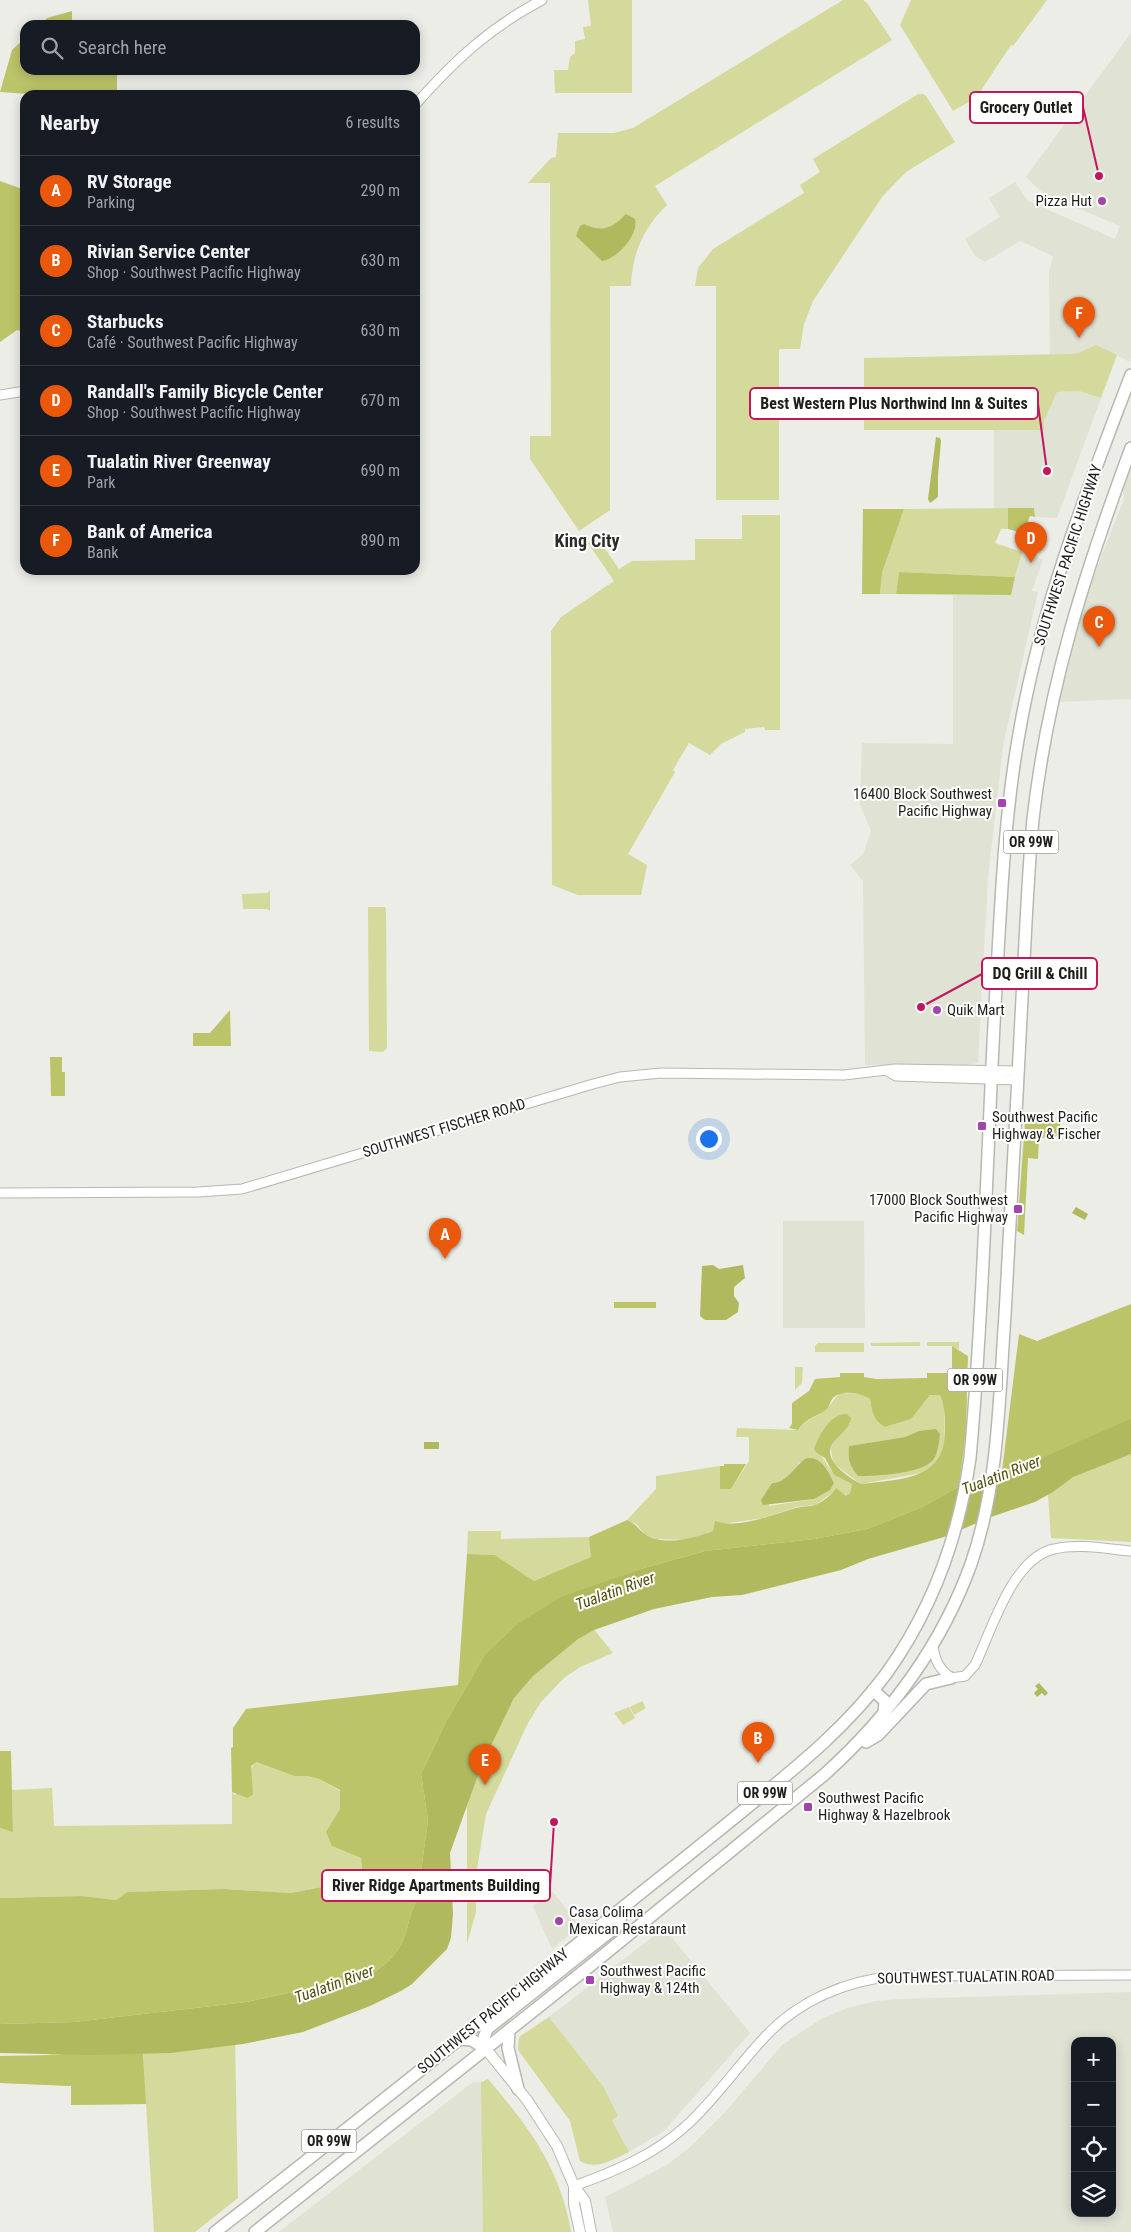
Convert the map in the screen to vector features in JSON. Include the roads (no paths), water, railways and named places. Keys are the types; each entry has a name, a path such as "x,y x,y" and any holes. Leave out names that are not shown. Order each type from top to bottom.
{"highway":[{"name":"SOUTHWEST PACIFIC HIGHWAY","path":"215,2232 626,1906 813,1754 846,1723 904,1648 936,1584 952,1541 969,1468 1008,814 1023,709 1052,593 1131,375"},
{"name":"SOUTHWEST PACIFIC HIGHWAY","path":"256,2232 790,1805 855,1747 884,1715 905,1689 933,1646 950,1613 970,1566 987,1503 997,1429 1030,860 1037,783 1046,727 1065,644 1086,573 1131,448"},
{"path":"855,1747 878,1735 926,1684 951,1678"},
{"path":"873,1690 884,1701 884,1715"},
{"path":"486,2049 484,2038 488,2029 617,1926 626,1906"},
{"path":"509,2030 508,2048 518,2089"},
{"path":"458,2039 472,2040 486,2049"}],"main road":[{"path":"486,2049 518,2089 550,2135 574,2186 585,2201 591,2232"},
{"path":"574,2186 574,2204 580,2232"}],"street":[{"path":"420,100 474,44 509,18 542,0"},
{"path":"0,395 20,392"},
{"name":"SOUTHWEST FISCHER ROAD","path":"0,1193 206,1192 242,1189 584,1086 632,1075 844,1075 889,1072 896,1076 1017,1076"},
{"path":"933,1646 937,1665 951,1678 965,1676 972,1669 1018,1575 1035,1558 1044,1552 1063,1548 1131,1551"},
{"name":"SOUTHWEST TUALATIN ROAD","path":"574,2186 631,2164 666,2142 700,2112 772,2030 796,2010 833,1990 872,1978 897,1976 1131,1975"}],"water":[{"path":"626,214 635,219 634,232 626,245 608,259 602,261 576,236 580,226 584,224 591,227 607,228"},
{"path":"936,437 940,438 941,441 938,497 930,503 928,499"},
{"path":"1076,1207 1088,1214 1085,1220 1072,1213"},
{"path":"713,1265 719,1269 743,1265 745,1278 734,1287 734,1296 739,1303 738,1312 726,1320 705,1320 700,1316 702,1266"},
{"name":"Tualatin River","path":"1131,1418 1131,1454 1073,1477 1053,1492 1035,1502 991,1517 944,1537 868,1559 841,1570 742,1595 712,1597 654,1609 594,1630 578,1639 533,1676 514,1698 482,1764 450,1853 453,1914 451,1938 447,1949 412,1984 401,1991 370,2006 303,2032 243,2044 171,2053 91,2055 0,2053 0,2024 74,2022 246,2002 364,1977 377,1970 398,1949 417,1901 428,1820 421,1774 446,1722 484,1656 519,1623 561,1597 644,1568 705,1551 814,1539 867,1529 922,1507 966,1483 1029,1464"},
{"path":"936,1429 940,1434 938,1447 933,1460 927,1465 898,1473 858,1476 851,1466 848,1454 849,1446 905,1437 919,1431"},
{"path":"424,1442 439,1442 439,1449 424,1449"},
{"path":"807,1458 821,1462 827,1470 834,1483 830,1490 814,1499 763,1505 761,1500 772,1483 783,1480"},
{"path":"1039,1683 1048,1693 1045,1696 1042,1693 1037,1697 1034,1693 1038,1689 1035,1686"}],"place":[{"name":"Grocery Outlet","path":"1099,176"},
{"name":"Pizza Hut","path":"1102,201"},
{"name":"Bank of America","path":"1079,338"},
{"name":"Best Western Plus Northwind Inn & Suites","path":"1047,471"},
{"name":"Randall's Family Bicycle Center","path":"1031,563"},
{"name":"Starbucks","path":"1099,647"},
{"name":"16400 Block Southwest Pacific Highway","path":"1002,803"},
{"name":"DQ Grill & Chill","path":"921,1007"},
{"name":"Quik Mart","path":"937,1010"},
{"name":"Southwest Pacific Highway & Fischer","path":"982,1126"},
{"name":"17000 Block Southwest Pacific Highway","path":"1018,1209"},
{"name":"RV Storage","path":"445,1259"},
{"name":"Rivian Service Center","path":"758,1763"},
{"name":"Tualatin River Greenway","path":"485,1785"},
{"name":"Southwest Pacific Highway & Hazelbrook","path":"808,1807"},
{"name":"River Ridge Apartments Building","path":"554,1822"},
{"name":"Casa Colima Mexican Restaraunt","path":"559,1921"},
{"name":"Southwest Pacific Highway & 124th","path":"590,1980"}],"district":[{"name":"King City","path":"587,540"}]}
